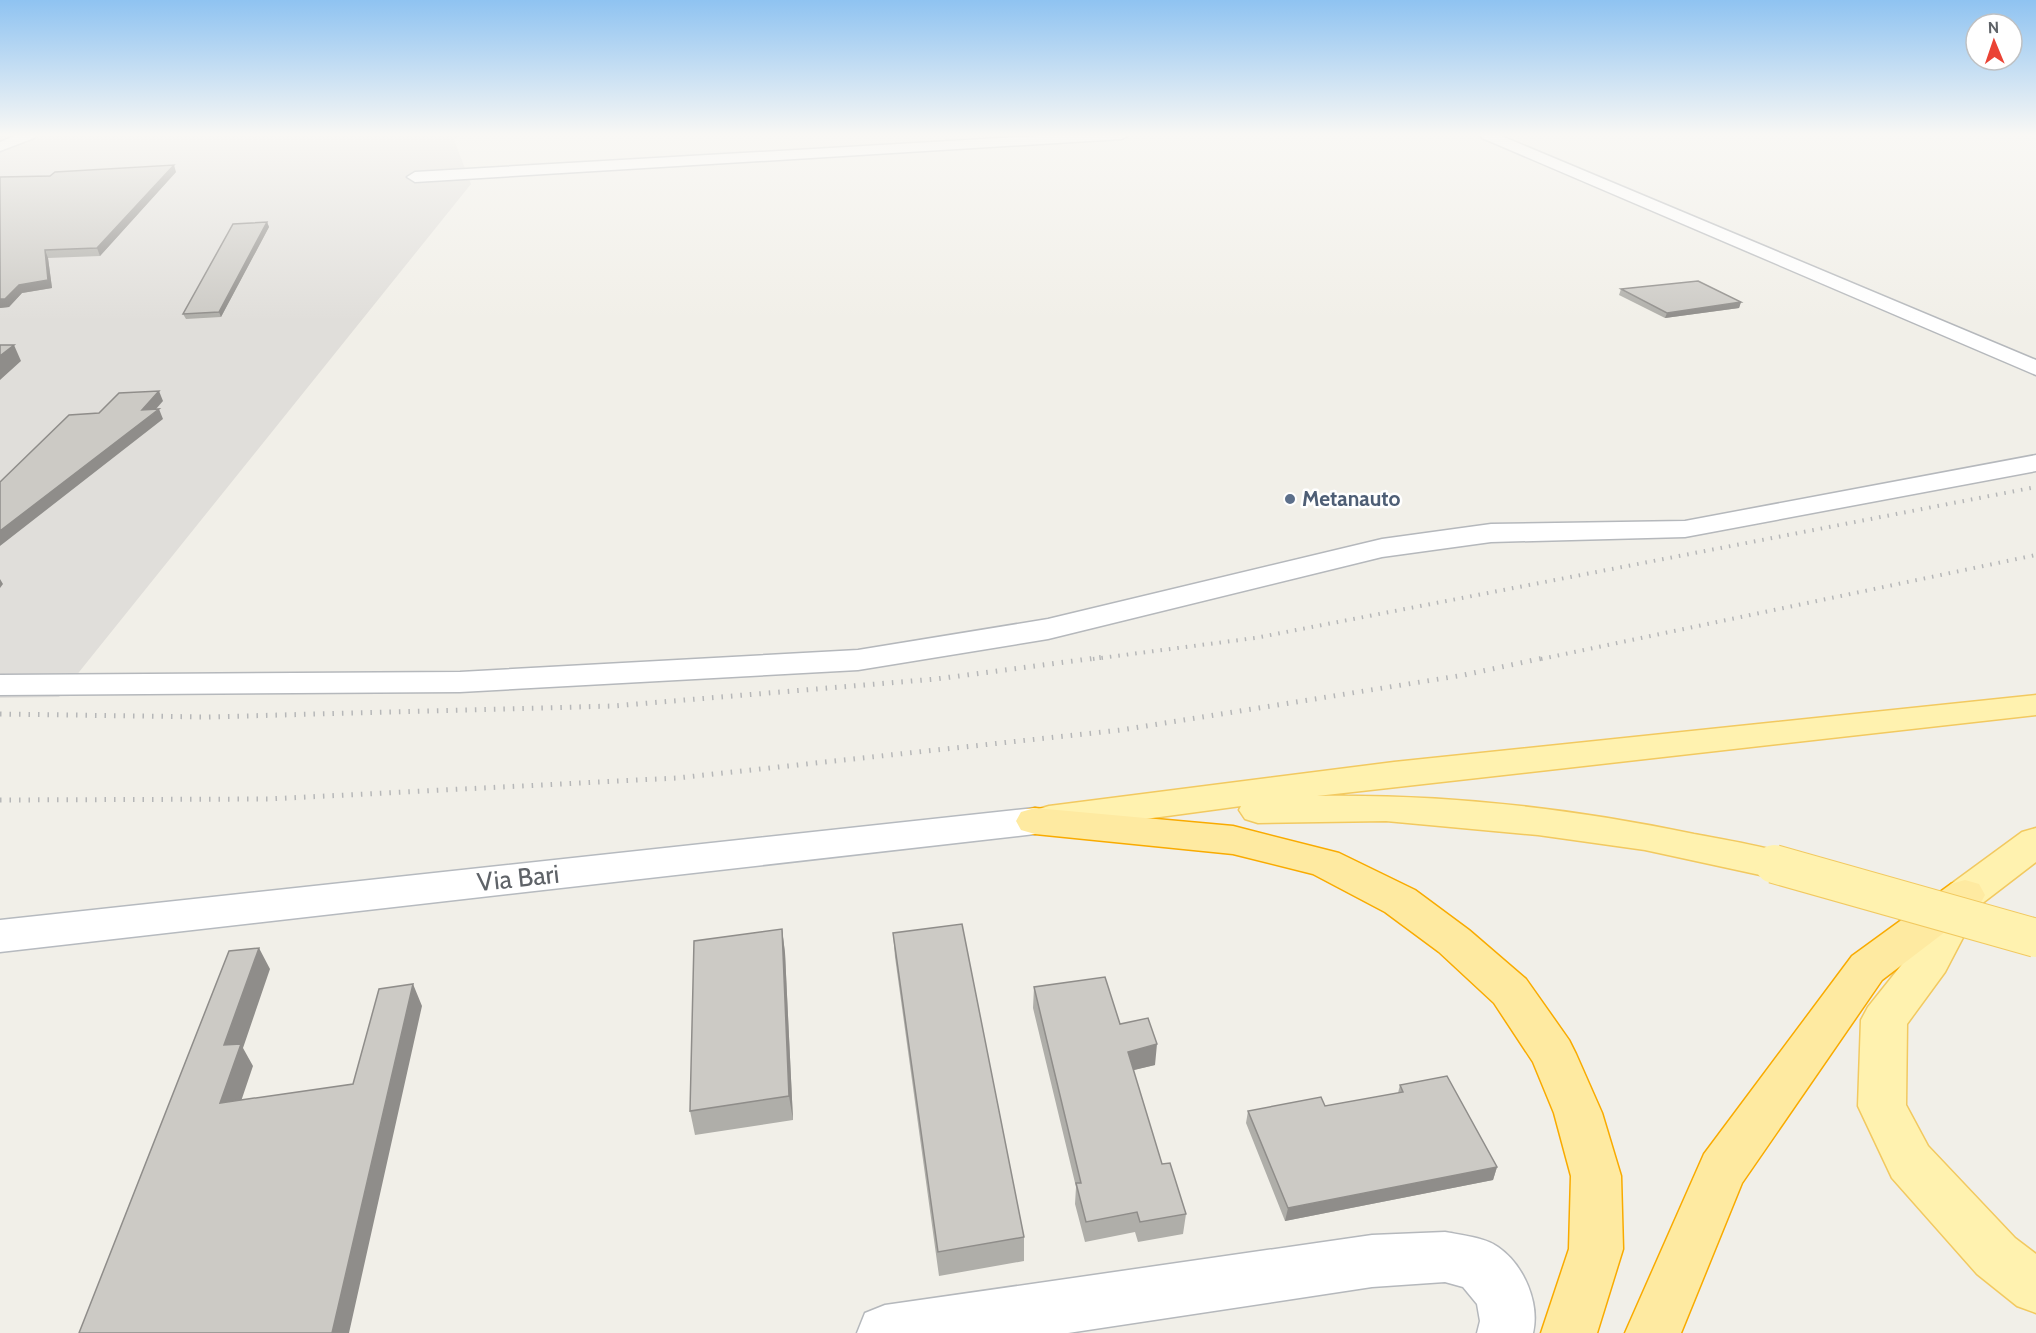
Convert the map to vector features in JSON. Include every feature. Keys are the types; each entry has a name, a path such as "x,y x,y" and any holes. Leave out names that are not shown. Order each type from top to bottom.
{"highway":[{"path":"1035,821 1233,840 1325,863 1400,901 1454,941 1510,991 1553,1054 1578,1113 1596,1176 1596,1249 1569,1333"},
{"path":"1653,1333 1722,1170 1867,968 1965,895"}],"main road":[{"path":"1035,821 1394,774 2036,705"},
{"path":"1035,821 1252,810 1386,808 1538,822 1645,837 1774,864 2036,938"},
{"path":"2036,842 1965,895 1930,960 1884,1020 1882,1106 1910,1162 1996,1256 2036,1287"}],"street":[{"path":"1634,197 2036,368"},
{"path":"0,685 460,682 858,660 1048,629 1382,548 1491,533 1685,529 2036,463"},
{"name":"Via Bari","path":"0,936 1035,821"},
{"path":"885,1333 1372,1261 1445,1257 1479,1265 1503,1292 1508,1321 1505,1333"}],"shaded area":[{"path":"0,197 460,197 59,697 0,698"}],"building":[{"path":"0,197 144,197 97,248 45,250 48,280 19,285 5,299 0,299"},
{"path":"267,222 219,312 183,314 233,224"},
{"path":"1698,281 1741,302 1667,313 1621,289"},
{"path":"0,345 14,345 0,356"},
{"path":"159,391 142,410 159,409 0,531 0,482 69,415 99,413 119,393"},
{"path":"962,924 1024,1237 938,1252 893,933"},
{"path":"782,929 789,1096 690,1111 694,941"},
{"path":"259,948 224,1045 241,1044 220,1103 353,1084 379,989 413,984 332,1333 79,1333 229,951"},
{"path":"1105,977 1120,1024 1148,1018 1157,1044 1128,1052 1162,1164 1170,1163 1186,1214 1140,1222 1137,1212 1086,1222 1076,1183 1081,1183 1034,987"},
{"path":"1447,1076 1497,1167 1288,1208 1248,1111 1321,1097 1325,1106 1403,1092 1400,1085"}],"railway":[{"path":"1093,659 1255,638 2036,487"},
{"path":"1541,659 2036,555"},
{"path":"0,714 207,717 613,706 936,679 1104,657"},
{"path":"0,800 268,799 677,778 1121,730 1464,675 1548,657"}],"place":[{"name":"Metanauto","path":"1290,499"}]}
